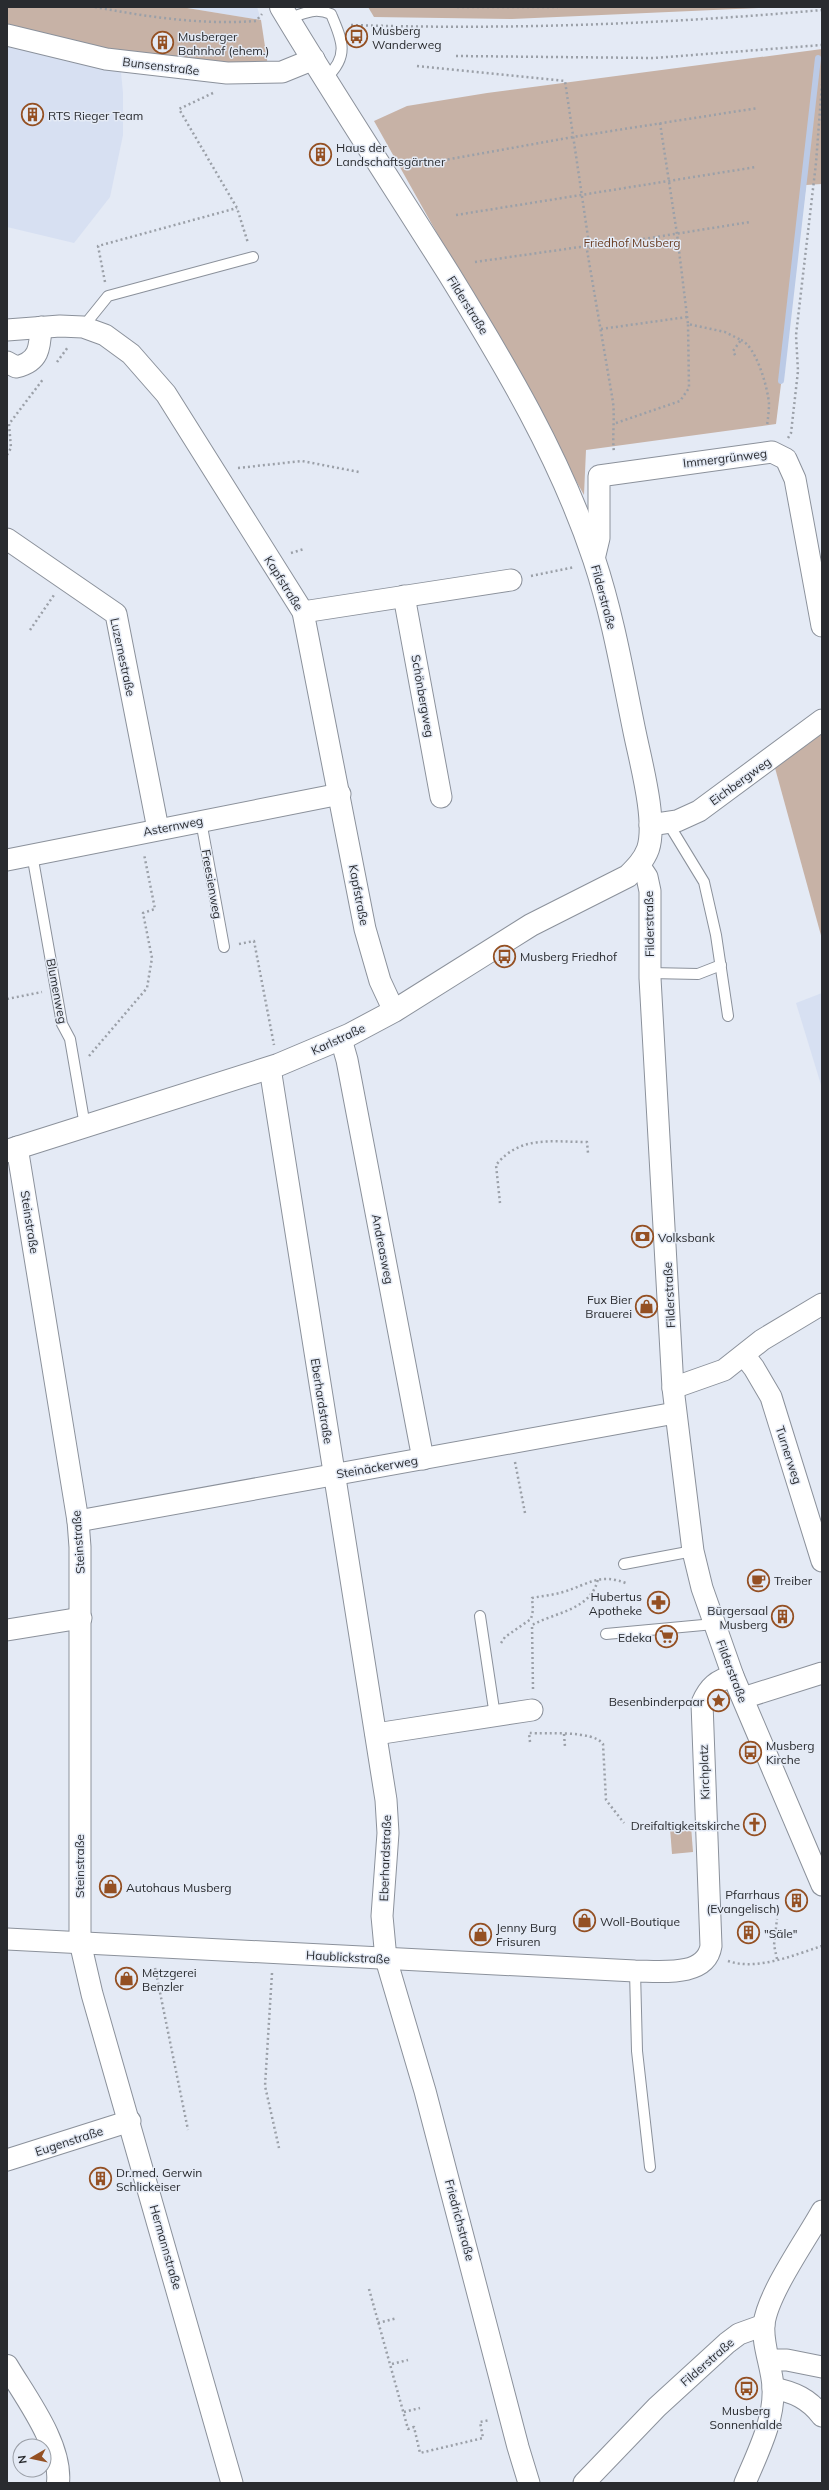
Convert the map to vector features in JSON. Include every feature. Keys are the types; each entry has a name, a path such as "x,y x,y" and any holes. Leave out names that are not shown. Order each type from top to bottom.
{"main road":[{"name":"Filderstraße","path":"285,13 511,376 546,442 594,560 622,671 644,776 659,824 648,850 639,865"},
{"name":"Karlstraße","path":"12,1149 274,1067 341,1039 394,1011 513,936 618,881 639,865"},
{"path":"7,2366 51,2444 57,2463 59,2482"}],"street":[{"name":"Bunsenstraße","path":"7,34 39,44 106,59 227,73 282,72 314,59"},
{"name":"Kapfstraße","path":"7,330 41,327 83,327 105,335 146,369 166,394 303,612 370,947 380,981 394,1011"},
{"path":"7,362 16,367 27,364 35,357 40,344 41,327"},
{"name":"Immergrünweg","path":"594,560 599,538 599,476 766,452 779,454 791,467 795,479 822,626"},
{"name":"Luzernestraße","path":"7,539 116,614 149,830"},
{"path":"303,612 511,580"},
{"name":"Schönbergweg","path":"404,596 441,797"},
{"name":"Eichbergweg","path":"659,824 699,811 822,720"},
{"name":"Asternweg","path":"7,860 149,830 340,794"},
{"name":"Filderstraße","path":"639,865 647,877 650,891 650,973 673,1388 693,1551 702,1588 733,1676 822,1883"},
{"name":"Andreasweg","path":"341,1039 347,1060 423,1459"},
{"name":"Eberhardstraße","path":"274,1067 334,1475 376,1734 387,1817 382,1916 386,1959"},
{"name":"Steinstraße","path":"12,1149 78,1521 81,1618 80,1942"},
{"path":"673,1388 724,1370 775,1331 822,1304"},
{"name":"Turnerweg","path":"744,1355 754,1368 771,1397 822,1561"},
{"name":"Steinäckerweg","path":"78,1521 675,1413"},
{"path":"7,1630 81,1618"},
{"path":"743,1698 822,1673"},
{"name":"Kirchplatz","path":"688,1970 705,1961 710,1954 711,1946 702,1703 712,1686 720,1679 733,1676"},
{"path":"376,1734 532,1710"},
{"name":"Haublickstraße","path":"7,1939 635,1971 688,1970"},
{"name":"Hermannstraße","path":"80,1942 92,1994 130,2121 232,2483"},
{"name":"Friedrichstraße","path":"386,1959 425,2091 518,2447 529,2483"},
{"name":"Eugenstraße","path":"7,2160 130,2121"},
{"path":"745,2483 766,2430 773,2401 770,2360 764,2324 779,2286 822,2211"},
{"name":"Filderstraße","path":"584,2483 656,2407 727,2343 739,2334 764,2324"},
{"path":"770,2360 787,2360 822,2367"},
{"path":"773,2388 796,2394 808,2400 822,2416"}],"lane":[{"path":"285,13 307,12 320,9 331,14 341,38 342,58 335,69 326,78"},
{"path":"83,327 108,296 253,257"},
{"name":"Freesienweg","path":"201,821 224,947"},
{"path":"659,824 704,882 721,965 728,1016"},
{"name":"Blumenweg","path":"32,854 62,1024 70,1039 85,1126"},
{"path":"650,973 698,974 721,965"},
{"path":"624,1564 693,1551"},
{"path":"480,1616 495,1716"},
{"path":"606,1634 714,1624"},
{"path":"635,1971 637,2051 650,2167"}],"path":[{"path":"95,7 162,18 229,23 256,21"},
{"path":"457,7 558,7"},
{"path":"351,25 423,27 576,25 748,17 822,10"},
{"path":"456,56 654,58 822,45"},
{"path":"418,66 565,81 588,237 587,248 616,423 612,436 617,473"},
{"path":"227,73 214,92 179,108 237,208 253,257"},
{"path":"779,454 791,433 792,425 798,371 796,335 816,163 822,84"},
{"path":"428,164 573,137 758,108"},
{"path":"616,423 680,401 689,388 688,324 677,234 660,123"},
{"path":"456,215 756,167"},
{"path":"108,296 98,246 237,208"},
{"path":"475,262 580,247 587,248 750,222"},
{"path":"601,329 687,316"},
{"path":"688,324 725,332 751,347 761,373 769,402 767,426"},
{"path":"55,364 83,327"},
{"path":"736,357 733,351 741,340"},
{"path":"7,455 11,448 9,424 46,376"},
{"path":"214,471 302,462 359,472"},
{"path":"511,580 568,569 594,560"},
{"path":"30,630 65,579"},
{"path":"76,1071 147,988 152,958 143,912 155,910 149,830"},
{"path":"224,947 254,941 274,1067"},
{"path":"7,998 56,990"},
{"path":"500,1204 496,1165 505,1154 530,1142 587,1142 588,1153"},
{"path":"512,1442 524,1512"},
{"path":"532,1710 532,1625 553,1614 578,1607 596,1587 598,1578"},
{"path":"487,1659 505,1637 531,1619 533,1610 532,1598 563,1592 598,1578 612,1578 628,1584"},
{"path":"530,1742 529,1733 589,1735 600,1740 603,1744 606,1800 624,1823"},
{"path":"564,1734 565,1747"},
{"path":"777,1919 774,1946 777,1959"},
{"path":"150,1946 188,2130"},
{"path":"740,1965 777,1959 822,1946"},
{"path":"273,1952 265,2086 279,2148"},
{"path":"369,2289 388,2362 392,2364 408,2428 414,2427 420,2453 483,2438 480,2422"},
{"path":"378,2323 397,2318"},
{"path":"392,2364 408,2360"},
{"path":"404,2412 420,2408"}],"shaded area":[{"path":"181,7 257,7 261,20"},
{"path":"7,35 120,62 123,93 123,135 110,197 74,243 7,227"},
{"path":"822,993 822,1088 796,1003"}],"green space":[{"path":"7,7 181,7 261,20 269,73 7,35"},
{"path":"368,7 781,7 512,19 374,17"},
{"name":"Friedhof Musberg","path":"822,49 822,184 806,185 776,424 586,450 584,495 374,121 407,106 487,93"},
{"path":"822,733 822,939 775,768"},
{"path":"691,1826 693,1852 672,1854 670,1828"}],"waterway":[{"path":"781,381 818,58"}],"place":[{"name":"Musberg Wanderweg","path":"356,37"},
{"name":"Musberger Bahnhof (ehem.)","path":"162,43"},
{"name":"RTS Rieger Team","path":"32,115"},
{"name":"Haus der Landschaftsgärtner","path":"320,154"},
{"name":"Musberg Friedhof","path":"504,956"},
{"name":"Volksbank","path":"643,1237"},
{"name":"Fux Bier Brauerei","path":"647,1306"},
{"name":"Treiber","path":"759,1580"},
{"name":"Hubertus Apotheke","path":"658,1603"},
{"name":"Bürgersaal Musberg","path":"783,1617"},
{"name":"Edeka","path":"667,1637"},
{"name":"Besenbinderpaar","path":"719,1701"},
{"name":"Musberg Kirche","path":"750,1752"},
{"name":"Dreifaltigkeitskirche","path":"755,1825"},
{"name":"Autohaus Musberg","path":"111,1887"},
{"name":"Pfarrhaus (Evangelisch)","path":"796,1901"},
{"name":"Woll-Boutique","path":"585,1921"},
{"name":"\"Säle\"","path":"748,1933"},
{"name":"Jenny Burg Frisuren","path":"481,1934"},
{"name":"Metzgerei Benzler","path":"127,1979"},
{"name":"Dr.med. Gerwin Schlickeiser","path":"101,2179"},
{"name":"Musberg Sonnenhalde","path":"746,2389"}]}
